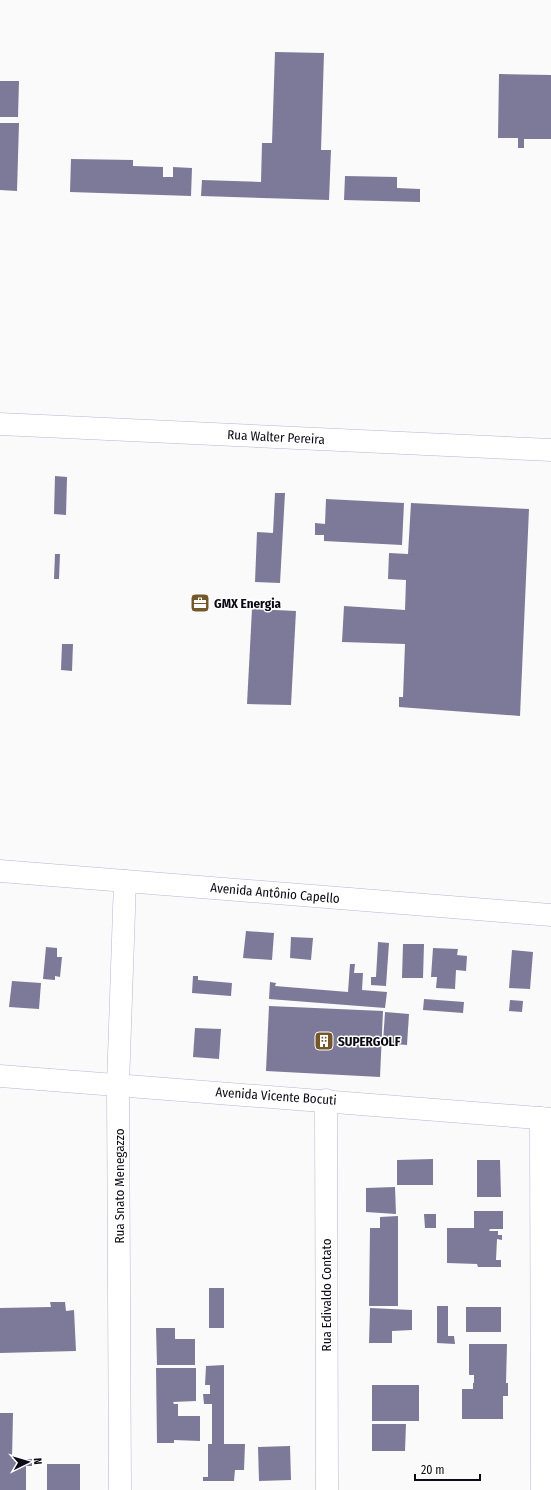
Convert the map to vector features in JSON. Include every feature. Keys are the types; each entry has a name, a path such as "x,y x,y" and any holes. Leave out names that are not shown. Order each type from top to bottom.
{"street":[{"name":"Rua Walter Pereira","path":"0,424 551,450"},
{"name":"Avenida Antônio Capello","path":"0,871 551,915"},
{"name":"Rua Snato Menegazzo","path":"120,1490 118,1085 125,881"},
{"name":"Avenida Vicente Bocuti","path":"0,1076 546,1118"},
{"name":"Rua Edivaldo Contato","path":"326,1100 327,1490"},
{"path":"542,1490 546,1118"}],"building":[{"path":"275,52 324,53 321,150 331,150 329,200 201,196 202,180 261,182 262,143 272,143"},
{"path":"499,74 551,75 551,139 524,139 524,148 518,148 518,138 498,138"},
{"path":"0,81 19,81 18,117 0,117"},
{"path":"0,123 19,123 17,191 0,190"},
{"path":"71,159 133,160 133,166 163,167 163,177 173,177 173,167 192,168 191,196 70,192"},
{"path":"345,176 397,177 397,188 420,189 420,202 344,200"},
{"path":"55,476 67,477 66,515 54,514"},
{"path":"275,493 285,493 280,583 255,582 257,532 273,533"},
{"path":"326,499 404,503 402,545 324,541 324,535 315,535 315,523 325,524"},
{"path":"411,503 529,509 520,716 399,707 399,697 403,697 405,644 342,642 344,606 405,610 406,580 388,579 389,553 408,554"},
{"path":"55,554 60,554 59,579 54,579"},
{"path":"252,609 296,611 291,705 247,704"},
{"path":"62,644 73,644 72,671 61,670"},
{"path":"246,931 274,933 272,960 243,958"},
{"path":"291,937 313,938 311,960 290,958"},
{"path":"378,942 389,943 386,986 371,985 371,977 376,977"},
{"path":"403,944 424,944 423,978 402,978"},
{"path":"46,947 57,948 57,957 62,957 60,977 55,976 55,980 43,979"},
{"path":"433,948 458,949 457,955 467,956 466,971 456,970 455,989 436,988 437,977 431,977"},
{"path":"512,950 533,952 530,989 509,988"},
{"path":"350,964 355,964 354,973 363,973 362,990 387,992 385,1008 269,999 270,982 276,983 275,986 348,992"},
{"path":"193,976 198,976 198,980 232,983 231,996 192,993"},
{"path":"12,981 41,983 39,1009 9,1007"},
{"path":"424,999 464,1002 463,1013 423,1010"},
{"path":"510,1000 523,1001 522,1012 509,1011"},
{"name":"SUPERGOLF","path":"269,1006 383,1011 380,1077 266,1071"},
{"path":"385,1012 409,1014 407,1045 383,1043"},
{"path":"195,1028 221,1029 219,1059 193,1057"},
{"path":"433,1159 433,1185 397,1185 397,1160"},
{"path":"477,1160 500,1160 501,1197 477,1197"},
{"path":"395,1187 396,1214 366,1212 366,1188"},
{"path":"474,1211 503,1211 503,1229 490,1229 489,1231 498,1231 498,1235 502,1235 502,1240 497,1239 496,1260 501,1260 501,1267 478,1267 477,1264 447,1263 447,1228 474,1228"},
{"path":"424,1214 436,1214 436,1228 425,1228"},
{"path":"398,1216 398,1306 369,1306 370,1228 380,1228 380,1217"},
{"path":"209,1288 224,1288 224,1328 209,1328"},
{"path":"50,1302 65,1302 66,1311 74,1310 76,1351 0,1353 0,1308 51,1307"},
{"path":"437,1306 448,1306 448,1336 454,1336 455,1344 437,1343"},
{"path":"466,1307 501,1307 501,1332 466,1332"},
{"path":"370,1308 412,1310 412,1330 392,1331 392,1343 369,1343"},
{"path":"156,1328 175,1328 175,1339 195,1339 195,1365 157,1365"},
{"path":"469,1344 507,1344 506,1383 508,1383 508,1396 503,1396 503,1419 462,1419 462,1389 473,1389 474,1383 474,1375 469,1375"},
{"path":"224,1365 224,1444 245,1444 244,1470 235,1470 234,1481 203,1481 203,1477 208,1477 208,1444 212,1444 212,1404 204,1404 203,1394 210,1394 210,1385 205,1385 206,1366"},
{"path":"156,1368 196,1368 196,1401 173,1402 174,1404 178,1404 178,1416 200,1416 200,1441 174,1440 174,1443 157,1443"},
{"path":"372,1385 419,1385 419,1421 372,1421"},
{"path":"0,1413 13,1413 12,1459 32,1459 32,1466 26,1466 26,1490 0,1490"},
{"path":"372,1424 406,1424 405,1451 372,1451"},
{"path":"290,1446 291,1480 259,1481 258,1447"},
{"path":"47,1464 80,1464 80,1490 47,1490"}],"place":[{"name":"GMX Energia","path":"200,603"},
{"name":"SUPERGOLF","path":"324,1041"}]}
